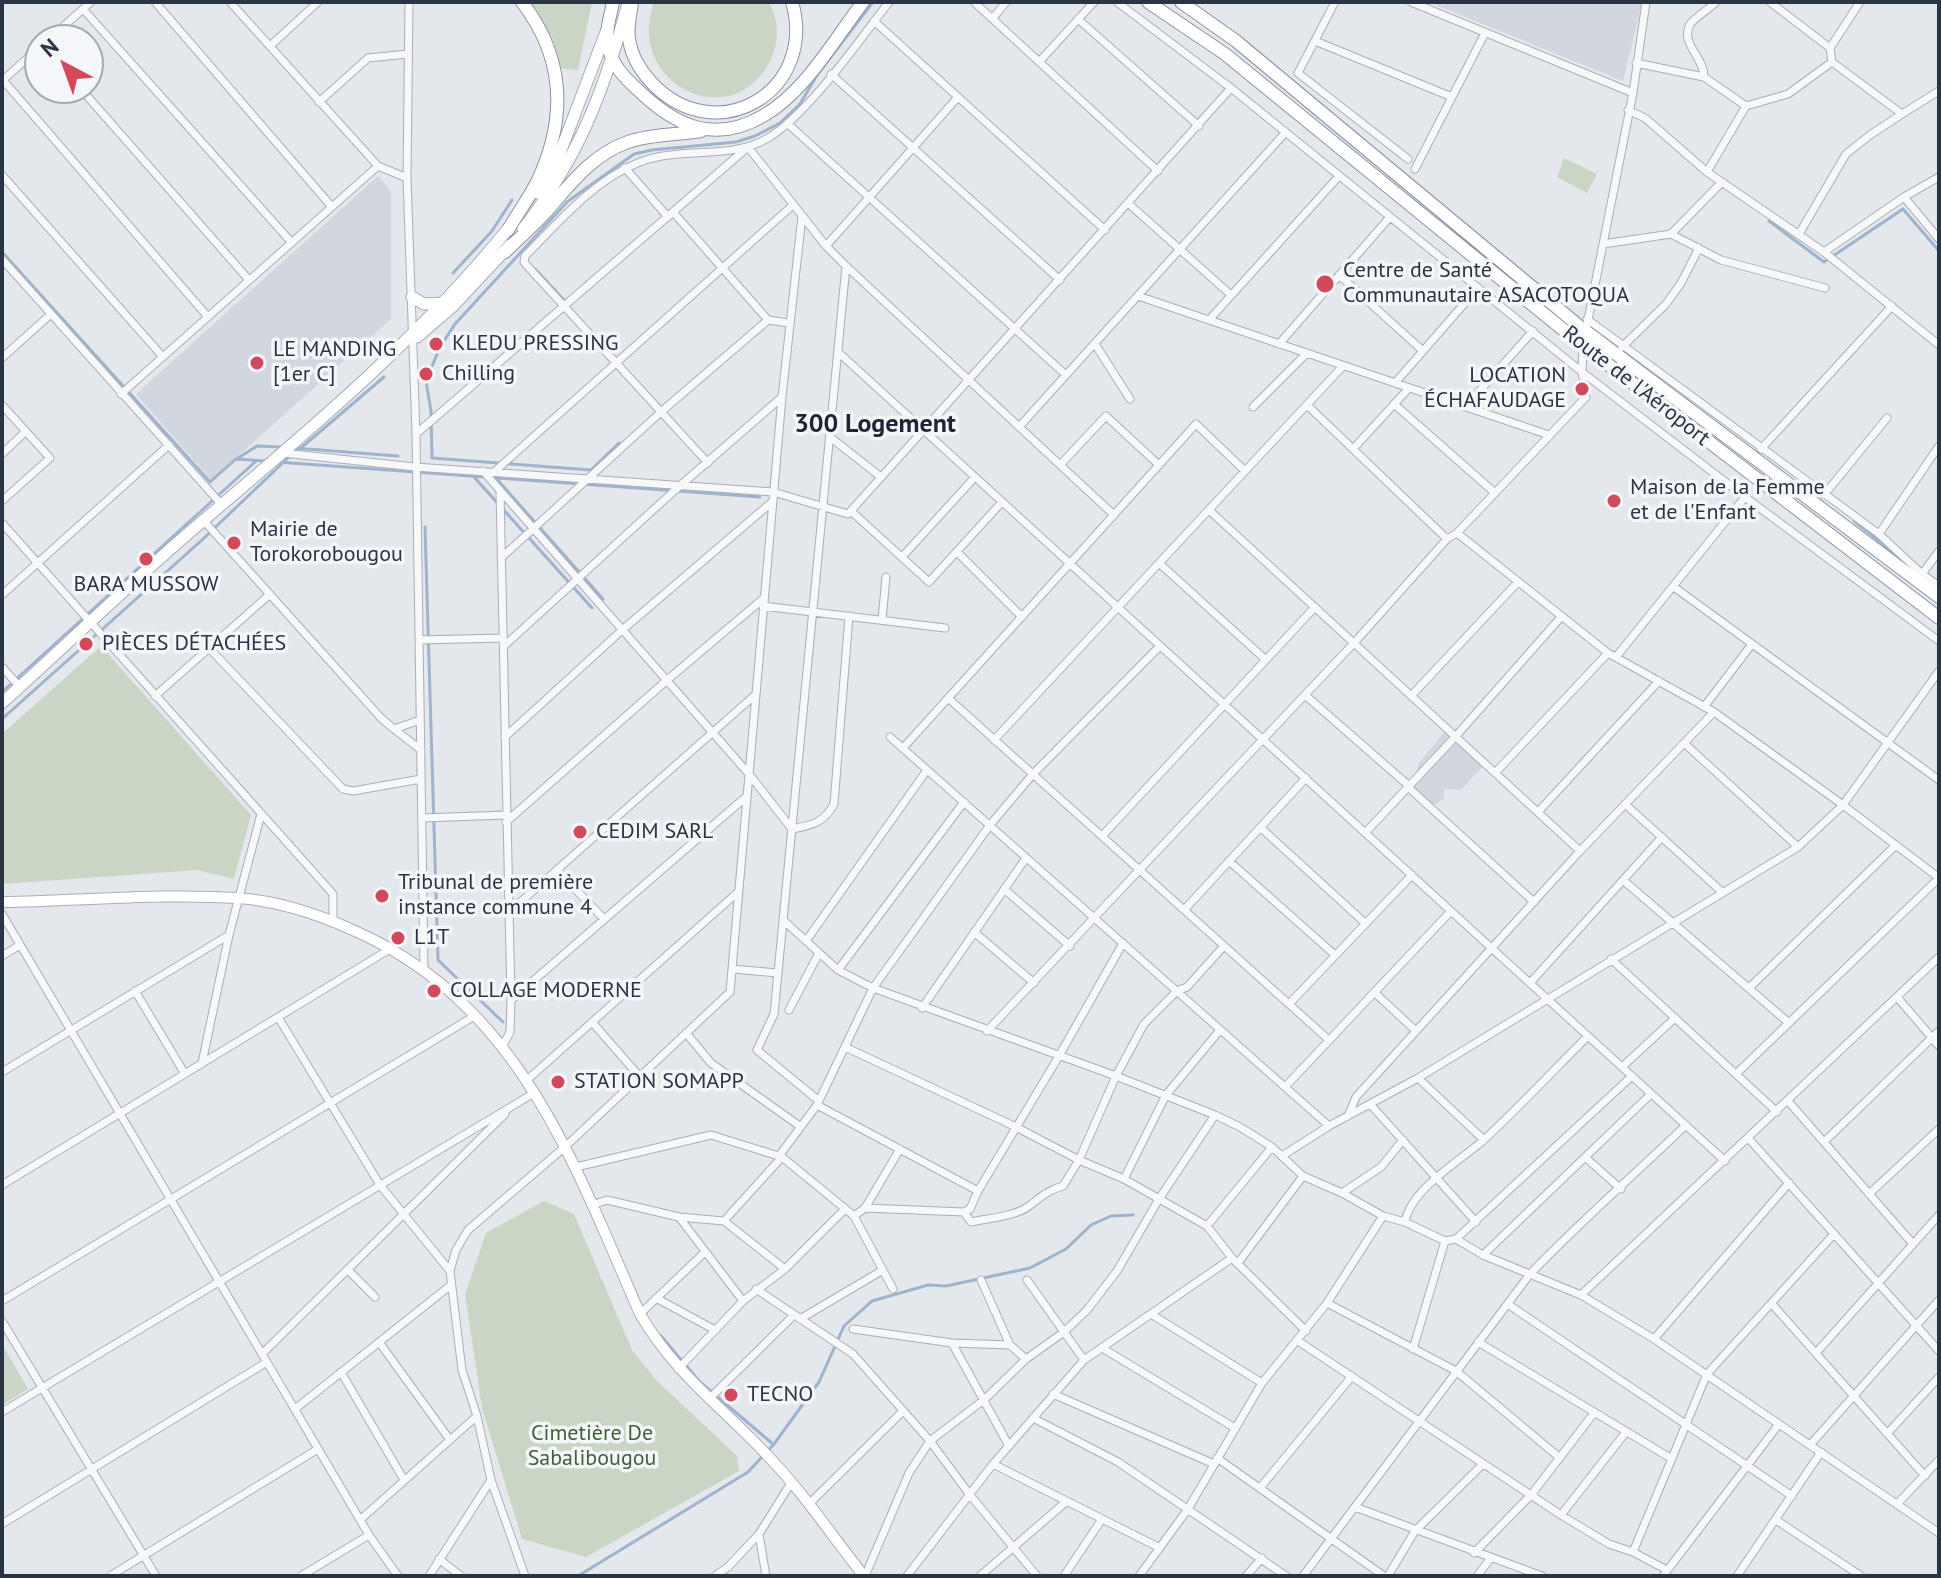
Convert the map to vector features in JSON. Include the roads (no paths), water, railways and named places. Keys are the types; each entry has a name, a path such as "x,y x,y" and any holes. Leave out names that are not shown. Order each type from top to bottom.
{"highway":[{"path":"508,230 537,181 556,124 559,92 547,43 522,2"},
{"path":"613,2 607,29 608,47 620,72 658,110 679,123 704,131"},
{"path":"630,2 628,37 646,77 677,104 701,113 731,113 761,98 785,74 796,46 797,19 792,2"},
{"path":"505,252 544,214 567,185 611,150 629,141 742,125 774,109 810,71 863,2"},
{"name":"Route de l'Aéroport","path":"1148,2 1225,54 1583,346 1939,618"},
{"name":"Route de l'Aéroport","path":"1181,2 1236,41 1586,325 1939,597"}],"main road":[{"path":"2,703 203,520 410,338 453,306 505,252 536,212 580,142 612,60 630,2"},
{"path":"410,338 508,230 535,195 558,158 607,29"},
{"path":"412,297 424,304 442,303"},
{"path":"2,902 239,898 285,905 333,921 392,948 424,970 476,1015 534,1093 566,1146 640,1314 678,1369 766,1454 864,1576"}],"street":[{"path":"66,24 91,2"},
{"path":"155,2 332,207"},
{"path":"230,2 378,166 407,178"},
{"path":"270,46 318,2"},
{"path":"409,2 407,178 412,297 410,338 416,434 424,970"},
{"path":"416,434 748,147 788,124 889,2"},
{"path":"974,2 1158,171"},
{"path":"993,18 1006,2"},
{"path":"1039,62 1094,2"},
{"path":"1117,2 1231,88 1582,372 1939,641"},
{"path":"1335,2 1298,73 1408,159"},
{"path":"1411,2 1633,93"},
{"path":"987,1031 1354,643 1447,539 1457,533 1586,397 1582,372 1586,325 1633,93 1646,2"},
{"path":"1704,77 1705,66 1689,44 1689,29 1692,21 1716,2"},
{"path":"1770,2 1830,48"},
{"path":"1860,2 1830,48 1832,62 1902,114"},
{"path":"83,9 292,243"},
{"path":"1078,19 1199,126"},
{"path":"874,21 1105,230"},
{"path":"1415,169 1485,33"},
{"path":"1315,41 1452,97"},
{"path":"319,102 368,58 408,54"},
{"path":"24,61 2,80 208,317"},
{"path":"1707,172 1746,106 1788,94 1832,62"},
{"path":"1636,63 1704,77 1746,106"},
{"path":"831,74 1060,280"},
{"path":"280,453 415,467 773,492 848,514 1231,88"},
{"path":"1799,234 1846,154 1939,91"},
{"path":"826,246 958,97"},
{"path":"94,104 249,280"},
{"path":"1628,110 1645,118 1707,172 1824,252 1939,345"},
{"path":"788,124 1066,375"},
{"path":"1019,427 1285,133"},
{"path":"708,463 524,262 525,256 574,206 625,168 651,158 748,147"},
{"path":"748,147 826,246 1114,515"},
{"path":"121,394 378,166"},
{"path":"625,168 768,320 789,323"},
{"path":"2,175 163,357"},
{"path":"1209,320 1339,176"},
{"path":"1824,252 1939,177"},
{"path":"1671,234 1722,182"},
{"path":"1904,197 1939,239"},
{"path":"1129,204 1231,295"},
{"path":"494,472 793,205"},
{"path":"525,1576 491,1480 477,1416 462,1370 450,1271 456,1250 468,1230 566,1146 730,992 772,502 802,216"},
{"path":"1279,344 1390,217"},
{"path":"1603,244 1671,234 1721,260 1825,288"},
{"path":"1622,347 1666,304 1699,248"},
{"path":"2,260 222,505"},
{"path":"846,266 774,1014 757,1050 818,1103 978,1191"},
{"path":"1339,275 1423,351"},
{"path":"1395,383 1478,288"},
{"path":"1138,296 1549,435"},
{"path":"1761,449 1892,306"},
{"path":"2,358 51,314"},
{"path":"501,558 662,411 768,320"},
{"path":"1586,325 1622,347 1879,534 1939,586"},
{"path":"1465,407 1533,331"},
{"path":"1095,344 1130,399"},
{"path":"838,352 1725,1161"},
{"path":"1253,407 1307,353"},
{"path":"994,740 1343,366"},
{"path":"1353,449 1409,388"},
{"path":"419,640 503,642 782,397"},
{"path":"1394,404 1495,493"},
{"path":"2,405 50,458 2,501"},
{"path":"1307,405 1447,539"},
{"path":"1060,465 1106,416 1159,465"},
{"path":"1824,495 1887,418"},
{"path":"903,748 1196,424 1245,471"},
{"path":"2,454 25,432"},
{"path":"830,437 881,477"},
{"path":"2,595 169,445"},
{"path":"1879,534 1939,446"},
{"path":"483,471 749,774 792,829"},
{"path":"902,557 975,477"},
{"path":"500,491 511,1000 510,1032 502,1047"},
{"path":"1616,657 1745,497"},
{"path":"505,737 621,631 772,502"},
{"path":"851,511 929,582 1002,502"},
{"path":"1209,510 1580,851"},
{"path":"203,520 381,718 421,750"},
{"path":"2,523 333,894 333,921"},
{"path":"1457,533 1608,653 1714,712 1939,878 1736,1074"},
{"path":"1922,574 1939,551"},
{"path":"957,552 1022,617"},
{"path":"1159,563 1266,660"},
{"path":"882,620 886,577"},
{"path":"1411,696 1517,583"},
{"path":"1674,587 1939,780"},
{"path":"155,696 269,595"},
{"path":"763,602 813,612 945,628"},
{"path":"422,818 506,819 763,602"},
{"path":"1102,836 1315,607"},
{"path":"792,829 819,823 834,804 849,616"},
{"path":"1365,833 1561,617"},
{"path":"1704,707 1752,644"},
{"path":"724,1221 781,1156 818,1103 873,988 990,825 1033,774 1160,646"},
{"path":"209,648 343,789 353,791 421,779"},
{"path":"1495,773 1608,653"},
{"path":"2,667 20,687"},
{"path":"1282,1156 1329,1126 1418,1078 1798,847 1843,805 1939,671"},
{"path":"1538,812 1659,681"},
{"path":"508,913 755,694"},
{"path":"1305,695 1534,902"},
{"path":"948,698 1329,1040"},
{"path":"1348,1116 1356,1097 1580,851 1714,712"},
{"path":"394,729 420,720"},
{"path":"890,737 1329,1126"},
{"path":"1684,743 1798,847"},
{"path":"806,941 927,770"},
{"path":"1184,910 1306,778"},
{"path":"511,1000 747,796"},
{"path":"838,970 964,802"},
{"path":"1625,804 1722,892"},
{"path":"202,1063 229,935 261,814"},
{"path":"1261,828 1365,923"},
{"path":"1530,983 1662,837"},
{"path":"1749,988 1896,845"},
{"path":"922,1008 1026,858"},
{"path":"1229,861 1335,955"},
{"path":"557,870 604,919"},
{"path":"1289,1004 1412,875"},
{"path":"1623,880 1789,1023"},
{"path":"1004,889 1070,946"},
{"path":"526,1081 738,892"},
{"path":"1285,1087 1451,911"},
{"path":"2,914 360,1520 398,1576"},
{"path":"783,920 838,970 873,988 1215,1115 1272,1147 1303,1176 1383,1216 1405,1222 1445,1241 1456,1239 1476,1222 1632,1076"},
{"path":"974,932 1034,983"},
{"path":"2,1072 229,935"},
{"path":"865,1208 964,1212 970,1209 1123,943"},
{"path":"2,956 20,945"},
{"path":"964,1212 971,1222 1010,1214 1029,1206 1051,1189 1063,1186 1079,1160 1116,1076 1144,1024 1177,991 1187,987 1224,946"},
{"path":"2,1185 392,948"},
{"path":"789,1010 819,953"},
{"path":"1581,1295 1939,957"},
{"path":"1611,959 1777,1112"},
{"path":"732,969 778,973"},
{"path":"135,991 185,1074"},
{"path":"1374,992 1416,1031"},
{"path":"1897,997 1939,1046"},
{"path":"2,1301 476,1015"},
{"path":"278,1017 380,1185 450,1271"},
{"path":"1622,1067 1675,1018"},
{"path":"592,1022 640,1077"},
{"path":"1124,1179 1166,1095 1220,1030"},
{"path":"1824,1142 1939,1031"},
{"path":"686,1033 711,1063 801,1127"},
{"path":"1405,1222 1407,1213 1436,1177 1484,1140 1588,1036"},
{"path":"845,1047 1124,1179 1207,1226 1235,1261 1306,1331"},
{"path":"1418,1078 1484,1140"},
{"path":"2,1412 534,1093"},
{"path":"1483,1255 1651,1094"},
{"path":"1788,1101 1913,1244"},
{"path":"1370,1104 1476,1222"},
{"path":"262,1354 515,1105"},
{"path":"864,1576 909,1473 930,1441 985,1399 1026,1359 1064,1332 1087,1310 1117,1271 1159,1199 1215,1115"},
{"path":"1303,1576 1530,1274 1571,1231 1621,1189 1686,1125"},
{"path":"1869,1194 1939,1129"},
{"path":"576,1167 711,1135 781,1156 854,1216 893,1289"},
{"path":"1749,1139 1939,1351"},
{"path":"1342,1193 1381,1167 1403,1140"},
{"path":"1207,1226 1272,1147"},
{"path":"854,1216 865,1208 900,1149"},
{"path":"1586,1158 1621,1189"},
{"path":"907,1576 993,1464 1084,1360 1235,1261 1303,1176"},
{"path":"1654,1339 1789,1183"},
{"path":"592,1205 607,1200 679,1217 724,1221 785,1269"},
{"path":"678,1369 743,1301 785,1269 844,1210"},
{"path":"1816,1353 1939,1215"},
{"path":"1141,1575 1188,1509 1262,1383 1327,1303 1383,1216"},
{"path":"679,1217 743,1301"},
{"path":"1633,1552 1707,1374 1834,1234"},
{"path":"1456,1239 1483,1255 1581,1295 1654,1339 1939,1533"},
{"path":"1413,1349 1445,1241"},
{"path":"640,1314 705,1252"},
{"path":"348,1270 375,1297"},
{"path":"709,1399 797,1317 883,1270"},
{"path":"981,1280 1010,1345 1026,1359"},
{"path":"1027,1280 1084,1360"},
{"path":"295,1409 451,1285"},
{"path":"756,1289 853,1354 930,1441 1037,1576"},
{"path":"656,1298 715,1330"},
{"path":"1810,1445 1939,1300"},
{"path":"1327,1303 1456,1371 1560,1458"},
{"path":"1772,1304 1925,1476"},
{"path":"1509,1305 1792,1496"},
{"path":"1151,1314 1262,1383"},
{"path":"2,1321 156,1576"},
{"path":"853,1329 952,1343 1010,1345"},
{"path":"1298,1341 1561,1515 1609,1544 1633,1552 1665,1573 1779,1424"},
{"path":"379,1342 450,1440"},
{"path":"1478,1342 1672,1459"},
{"path":"952,1343 1009,1446"},
{"path":"1102,1348 1235,1428"},
{"path":"2,1524 267,1362"},
{"path":"341,1372 404,1480"},
{"path":"1260,1488 1352,1376"},
{"path":"1887,1434 1939,1377"},
{"path":"1053,1394 1216,1461 1386,1576 1415,1531 1483,1464"},
{"path":"808,1505 903,1411"},
{"path":"1474,1553 1531,1495 1594,1413"},
{"path":"360,1520 477,1416"},
{"path":"1033,1418 1118,1462 1286,1576"},
{"path":"1561,1515 1626,1432"},
{"path":"110,1576 318,1449"},
{"path":"1739,1575 1821,1452"},
{"path":"1897,1504 1939,1460"},
{"path":"993,1464 1160,1548"},
{"path":"429,1576 491,1480"},
{"path":"715,1576 728,1567 759,1534 791,1483"},
{"path":"980,1576 1067,1501"},
{"path":"1355,1507 1523,1572 1542,1576"},
{"path":"1064,1576 1102,1519"},
{"path":"1776,1520 1861,1576"},
{"path":"759,1534 766,1576"},
{"path":"301,1576 369,1535"},
{"path":"1246,1576 1262,1558"},
{"path":"1477,1576 1491,1558"},
{"path":"439,1559 461,1576"}],"waterway":[{"path":"619,443 591,470 432,458 431,411 426,381 440,347 455,324 567,202 634,154 736,142 780,123 800,104 817,75 873,2"},
{"path":"453,273 492,231 512,200"},
{"path":"1769,221 1824,262 1903,209 1939,251"},
{"path":"2,252 210,482 236,459 266,461"},
{"path":"535,269 563,299"},
{"path":"295,453 384,377"},
{"path":"238,458 257,446 282,447"},
{"path":"294,448 398,456"},
{"path":"2,719 202,540 289,457"},
{"path":"2,692 256,461"},
{"path":"277,462 760,497"},
{"path":"474,477 592,608"},
{"path":"495,477 603,599"},
{"path":"1854,521 1899,557"},
{"path":"425,527 438,960 503,1022"},
{"path":"578,1576 748,1472 774,1444 819,1382 844,1326 872,1301 928,1285 946,1286 1030,1268 1066,1249 1091,1225 1111,1216 1133,1215"},
{"path":"661,1336 700,1382 773,1444"}],"place":[{"name":"Centre de Santé Communautaire ASACOTOQUA","path":"1325,284"},
{"name":"KLEDU PRESSING","path":"436,344"},
{"name":"LE MANDING [1er C]","path":"257,363"},
{"name":"Chilling","path":"426,374"},
{"name":"LOCATION ÉCHAFAUDAGE","path":"1582,389"},
{"name":"Maison de la Femme et de l'Enfant","path":"1614,501"},
{"name":"Mairie de Torokorobougou","path":"234,543"},
{"name":"BARA MUSSOW","path":"146,559"},
{"name":"PIÈCES DÉTACHÉES","path":"86,644"},
{"name":"CEDIM SARL","path":"580,832"},
{"name":"Tribunal de première instance commune 4","path":"382,896"},
{"name":"L1T","path":"398,938"},
{"name":"COLLAGE MODERNE","path":"434,991"},
{"name":"STATION SOMAPP","path":"558,1082"},
{"name":"TECNO","path":"731,1395"}],"district":[{"name":"300 Logement","path":"875,425"}],"park label":[{"name":"Cimetière De Sabalibougou","path":"592,1446"}]}
